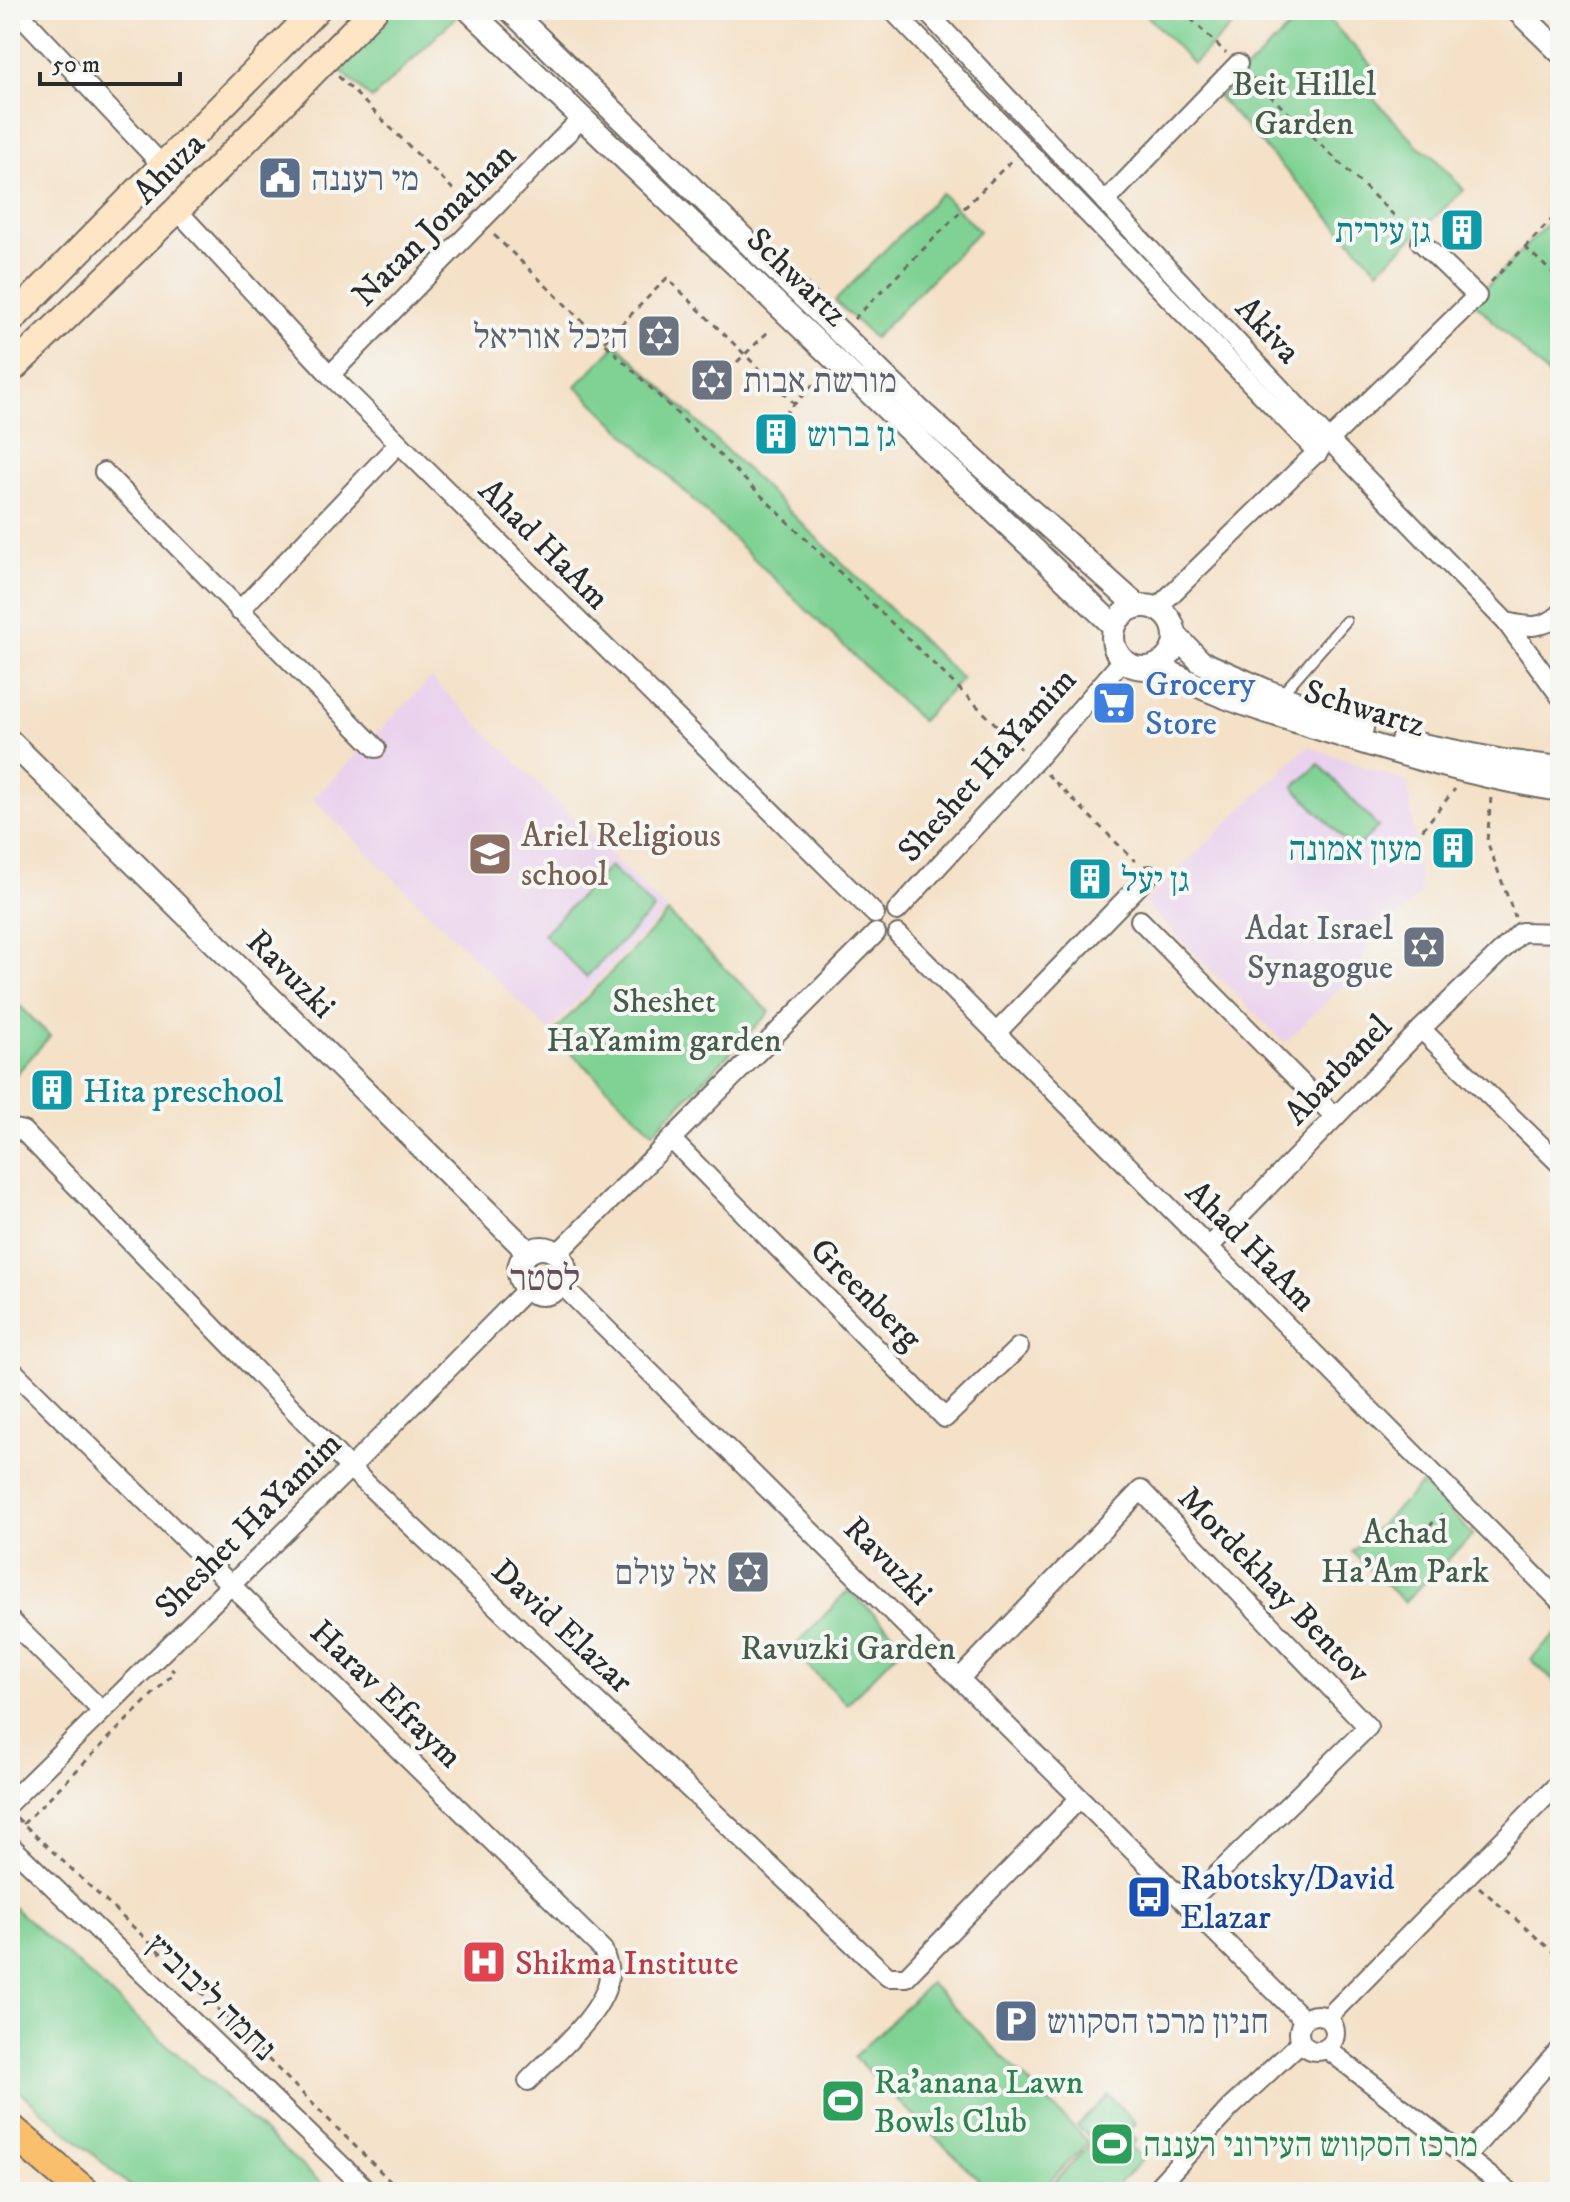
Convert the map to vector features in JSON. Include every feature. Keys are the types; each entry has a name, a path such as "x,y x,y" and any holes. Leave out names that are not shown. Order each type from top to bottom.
{"highway":[{"path":"10,2129 84,2192"}],"main road":[{"name":"Ahuza","path":"10,321 316,10"},
{"name":"Ahuza","path":"10,371 177,210 374,10"}],"street":[{"path":"12,10 163,166"},
{"name":"Schwartz","path":"469,10 1114,626"},
{"name":"Schwartz","path":"510,10 921,412 1147,607"},
{"name":"Akiva","path":"892,10 1024,148 1324,447 1506,622 1560,696"},
{"name":"Akiva","path":"925,10 1105,202 1324,447"},
{"path":"1517,10 1560,52"},
{"path":"1105,202 1238,64"},
{"name":"Natan Jonathan","path":"330,375 582,118"},
{"name":"Ahad HaAm","path":"177,210 330,375 875,914"},
{"path":"1147,607 1173,624 1175,635 1171,653 1157,665 1145,668 1133,666 1115,651 1112,639 1114,626 1127,610 1147,607 1324,447 1477,296 1421,242"},
{"path":"239,611 399,443"},
{"path":"104,472 376,748"},
{"path":"1506,622 1533,628 1552,622 1560,614"},
{"name":"Schwartz","path":"1175,635 1201,662 1390,739 1503,761 1560,768"},
{"name":"Sheshet HaYamim","path":"897,911 1123,660"},
{"name":"Schwartz","path":"1157,665 1190,685 1467,773 1560,790"},
{"name":"Ravuzki","path":"10,741 528,1252"},
{"path":"996,1033 1149,875"},
{"path":"885,907 897,911 902,924 898,934 884,938 876,933 872,924 875,914 885,907"},
{"path":"1140,920 1335,1117"},
{"path":"1521,932 1560,933"},
{"name":"Abarbanel","path":"1209,1247 1421,1029 1521,932"},
{"path":"557,1254 876,933"},
{"name":"Ahad HaAm","path":"898,934 1560,1601"},
{"path":"1421,1029 1560,1164"},
{"name":"David Elazar","path":"10,1128 23,1131 350,1468 888,1977 906,1977 1080,1798"},
{"name":"Greenberg","path":"671,1139 945,1418 1019,1347"},
{"path":"545,1248 557,1254 565,1268 561,1284 553,1292 545,1294 527,1289 519,1276 519,1265 528,1252 545,1248"},
{"name":"Ravuzki","path":"561,1284 1304,2020"},
{"name":"Sheshet HaYamim","path":"10,1802 527,1289"},
{"name":"Harav Efraym","path":"10,1368 603,1950 609,1975 602,2000 528,2081"},
{"name":"Mordekhay Bentov","path":"960,1678 1141,1490 1368,1727 1187,1904"},
{"path":"10,1620 102,1711"},
{"path":"1327,2018 1560,1782"},
{"path":"1546,1797 1560,1809"},
{"name":"נחמה ליבוביץ","path":"10,1845 369,2192"},
{"path":"1315,2015 1327,2018 1334,2029 1334,2037 1326,2048 1316,2051 1301,2042 1299,2035 1304,2020 1315,2015"},
{"path":"1153,2192 1230,2108 1301,2042"},
{"path":"1326,2048 1510,2192"},
{"path":"1466,2157 1560,2049"}],"lane":[{"path":"1280,696 1346,621"}],"path":[{"path":"1182,10 1421,242"},
{"path":"323,62 604,342 1149,875"},
{"path":"840,333 1024,148"},
{"path":"1477,296 1560,211"},
{"path":"1525,247 1560,280"},
{"path":"604,342 667,278 795,404"},
{"path":"737,362 787,313"},
{"path":"784,415 836,360"},
{"path":"1415,839 1467,773"},
{"path":"1493,779 1487,841 1521,932"},
{"path":"1412,1543 1458,1498"},
{"path":"23,1824 175,1672 158,1656"},
{"path":"10,1812 177,1968 401,2192"},
{"path":"1467,1877 1560,1958"}],"shaded area":[{"name":"Ariel Religious school","path":"431,678 667,910 549,1031 313,799"},
{"path":"1308,746 1408,783 1421,893 1367,948 1360,968 1285,1043 1144,903"}],"green space":[{"path":"395,10 456,10 459,14 372,99 336,66"},
{"path":"1142,10 1248,10 1193,64"},
{"name":"Beit Hillel Garden","path":"1275,10 1320,10 1376,70 1361,85 1464,190 1378,270 1218,97 1290,27"},
{"path":"941,193 979,231 874,338 835,301"},
{"path":"1547,224 1560,237 1560,387 1473,301"},
{"path":"617,344 962,679 921,721 576,386"},
{"path":"1319,764 1378,827 1354,850 1294,787"},
{"path":"610,866 654,909 586,977 543,934"},
{"name":"Sheshet HaYamim garden","path":"668,913 770,1012 653,1132 552,1034"},
{"path":"10,996 50,1036 10,1081"},
{"name":"Achad Ha'Am Park","path":"1422,1484 1473,1535 1404,1602 1352,1552"},
{"name":"Ravuzki Garden","path":"849,1590 905,1644 847,1704 791,1650"},
{"path":"1560,1630 1560,1688 1531,1659"},
{"path":"10,1904 331,2192 137,2192 10,2083"},
{"path":"930,1983 1088,2142 1039,2192 991,2192 854,2057"},
{"name":"מרכז הסקווש העירוני רעננה","path":"1108,2095 1136,2123 1129,2131 1137,2140 1131,2146 1143,2159 1111,2192 1045,2192 1093,2141 1077,2126"}],"place":[{"name":"מי רעננה","path":"280,178"},
{"name":"גן עירית","path":"1462,230"},
{"name":"היכל אוריאל","path":"659,336"},
{"name":"מורשת אבות","path":"712,380"},
{"name":"גן ברוש","path":"776,434"},
{"name":"Grocery Store","path":"1114,703"},
{"name":"מעון אמונה","path":"1453,848"},
{"name":"Ariel Religious school","path":"490,854"},
{"name":"גן יעל","path":"1090,879"},
{"name":"Adat Israel Synagogue","path":"1424,947"},
{"name":"Hita preschool","path":"52,1090"},
{"name":"אל עולם","path":"748,1572"},
{"name":"Rabotsky/David Elazar","path":"1149,1897"},
{"name":"Shikma Institute","path":"484,1962"},
{"name":"חניון מרכז הסקווש","path":"1016,2021"},
{"name":"Ra'anana Lawn Bowls Club","path":"843,2101"},
{"name":"מרכז הסקווש העירוני רעננה","path":"1112,2144"}],"district":[{"name":"לסטר","path":"545,1277"}]}
